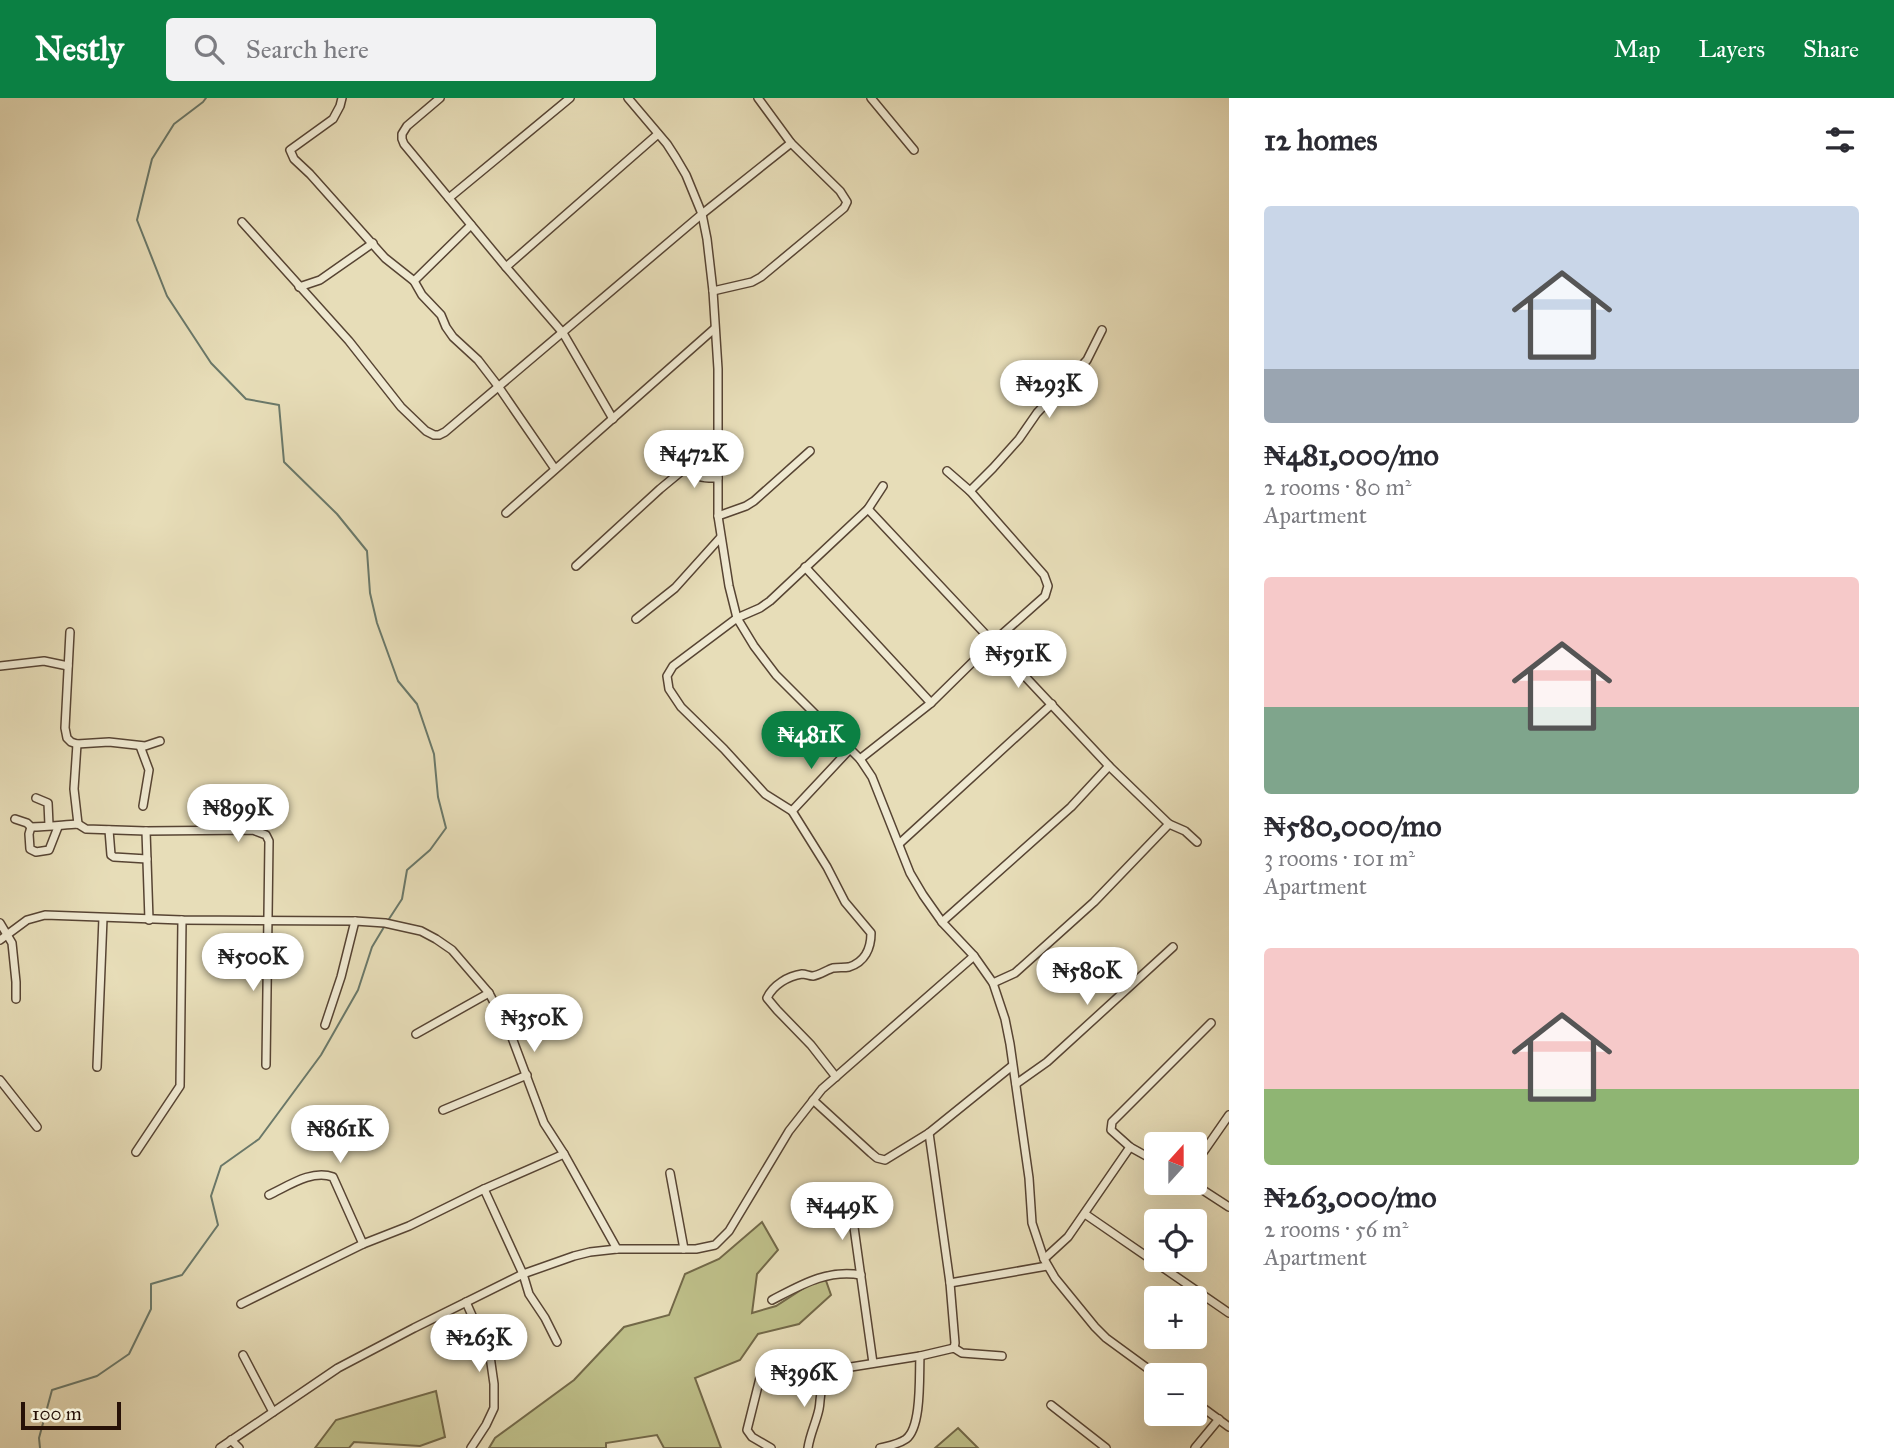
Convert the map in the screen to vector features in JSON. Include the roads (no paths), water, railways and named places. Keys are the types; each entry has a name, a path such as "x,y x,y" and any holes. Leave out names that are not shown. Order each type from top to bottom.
{"street":[{"path":"342,98 333,119 290,150 294,159 396,268 414,281 422,295 441,315 453,337 478,360 498,386 555,469"},
{"path":"439,98 407,126 402,139 506,267 563,332 613,419"},
{"path":"449,198 570,98"},
{"path":"628,98 676,158 702,214 713,291 718,369 718,516 737,618 776,675 850,749 872,777 916,884 942,922 974,956 993,983 1004,1019 1016,1084 1029,1178 1032,1223 1045,1263 1095,1327 1144,1366"},
{"path":"713,291 752,282 761,277 846,205 846,199 840,191 791,143 759,98"},
{"path":"872,98 914,150"},
{"path":"506,267 659,134"},
{"path":"242,222 349,341 401,407 426,431 434,435 445,432 702,214 791,143"},
{"path":"414,281 471,225"},
{"path":"299,287 320,280 373,243"},
{"path":"506,513 714,328"},
{"path":"970,491 1087,360 1102,330"},
{"path":"576,566 660,489 718,441"},
{"path":"718,516 754,501 810,451"},
{"path":"688,465 702,478 718,478"},
{"path":"860,760 930,703 1045,596 1047,591 1048,581 1044,575 970,491 947,471"},
{"path":"836,1077 811,1045 767,998 772,989 783,981 800,974 812,976 836,967 850,967 865,957 871,933 845,902 792,811 760,789 681,707 669,690 667,676 673,666 737,618 760,608 868,509 883,486"},
{"path":"868,509 1109,765 1169,824 1185,831 1197,842"},
{"path":"636,619 676,588 720,538"},
{"path":"805,567 930,703"},
{"path":"70,632 65,734 71,742 109,742 140,746 160,741"},
{"path":"0,666 44,661 68,666"},
{"path":"900,843 1052,705"},
{"path":"77,744 74,789 78,824"},
{"path":"140,746 149,770 143,806"},
{"path":"792,811 850,749"},
{"path":"942,922 1071,807 1109,765"},
{"path":"36,798 48,803 49,825"},
{"path":"15,819 31,827 78,824 86,830 253,830 266,835 269,841 266,1066"},
{"path":"993,983 1015,972 1094,902 1169,824"},
{"path":"31,827 30,849 46,852 51,847 58,827"},
{"path":"109,830 111,855 147,859"},
{"path":"146,831 149,920"},
{"path":"0,940 27,920 45,915 149,920 355,921 421,931 452,950 489,993 511,1035 544,1123 617,1249"},
{"path":"97,1067 103,918"},
{"path":"136,1152 180,1086 182,920"},
{"path":"325,1025 355,921"},
{"path":"0,923 12,943 16,999"},
{"path":"1016,1084 1047,1062 1173,947"},
{"path":"220,1448 338,1368 523,1275 574,1256 617,1249 706,1248 715,1245 724,1237 789,1131 813,1100 974,956"},
{"path":"416,1034 489,993"},
{"path":"1144,1155 1130,1147 1111,1130 1112,1122 1211,1023"},
{"path":"813,1100 871,1153 881,1160 888,1159 929,1133 1013,1066"},
{"path":"443,1110 527,1075"},
{"path":"0,1080 37,1127"},
{"path":"1208,1145 1229,1115"},
{"path":"929,1133 950,1283 954,1348"},
{"path":"950,1283 1045,1263 1085,1214 1130,1147"},
{"path":"241,1304 363,1244 409,1226 564,1154"},
{"path":"268,1195 320,1174 333,1177 363,1244"},
{"path":"670,1174 684,1248"},
{"path":"484,1189 529,1294 557,1342"},
{"path":"1208,1193 1229,1207"},
{"path":"851,1206 873,1363"},
{"path":"1085,1214 1229,1313"},
{"path":"772,1300 812,1279 845,1273 861,1275"},
{"path":"467,1302 490,1356 495,1384 494,1408 471,1448"},
{"path":"851,1367 954,1348 962,1353 1002,1356"},
{"path":"243,1355 274,1412"},
{"path":"880,1448 905,1440 913,1431 919,1397 920,1356"},
{"path":"760,1378 747,1430 752,1437 771,1448"},
{"path":"808,1448 820,1406 821,1389 825,1382"},
{"path":"1051,1405 1105,1448"},
{"path":"1207,1410 1229,1427"},
{"path":"1195,1448 1219,1419"},
{"path":"231,1440 239,1448"}],"waterway":[{"path":"206,98 174,124 152,159 137,220 167,296 211,363 246,399 279,405 284,462 337,514 367,551 370,593 377,623 398,681 417,704 434,754 438,797 446,828 430,850 407,870 402,899 389,919"},
{"path":"40,1448 39,1438 52,1390 97,1376 129,1354 151,1309 151,1284 182,1275 218,1225 211,1196 221,1166 259,1139 321,1055 358,990 372,947 384,927"}]}
